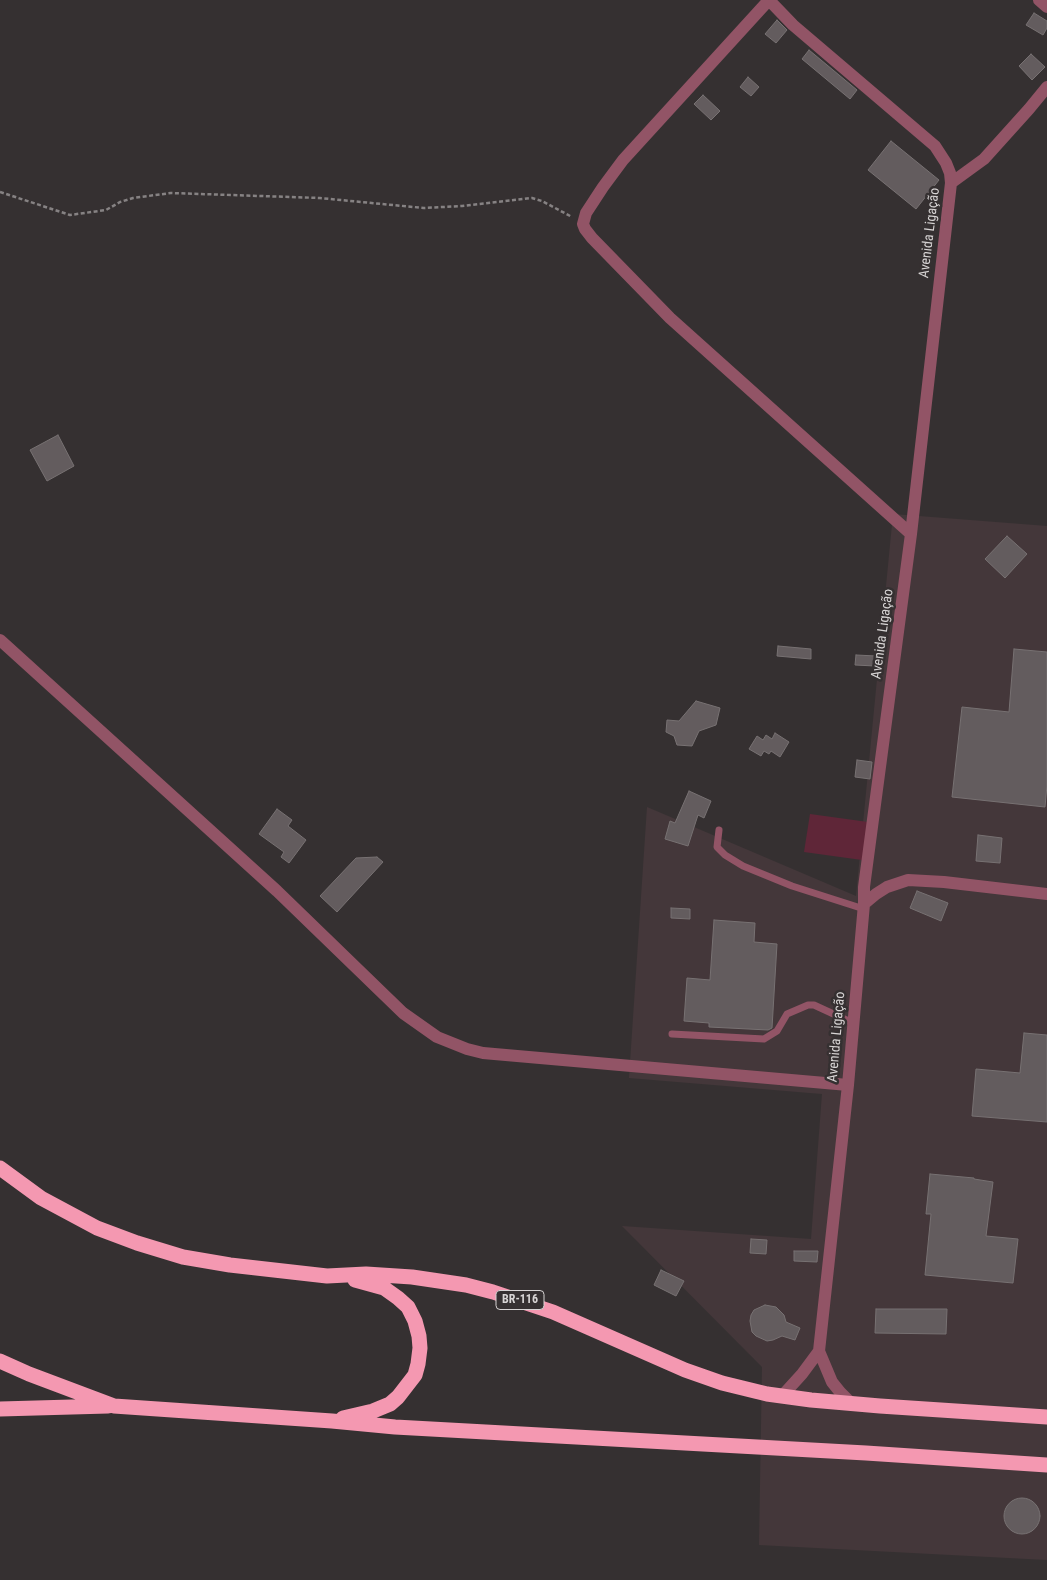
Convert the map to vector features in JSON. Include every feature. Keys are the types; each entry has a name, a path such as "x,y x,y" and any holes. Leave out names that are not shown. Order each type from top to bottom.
{"highway":[{"name":"BR-116","path":"0,1168 41,1198 97,1228 137,1243 184,1257 230,1265 327,1276 366,1274 412,1277 466,1285 553,1312 691,1372 722,1383 782,1396 812,1400 1047,1417"},
{"path":"327,1276 359,1281 384,1288 398,1298 408,1307 415,1321 420,1348 414,1376 398,1397 390,1404 373,1411 332,1421"},
{"path":"0,1361 114,1406"},
{"path":"0,1409 114,1406 395,1427 1047,1465"}],"street":[{"name":"Avenida Ligação","path":"769,0 793,25 935,146 946,163 951,183 911,534 864,887 864,907 848,1086 819,1351 832,1382 851,1403"},
{"path":"769,0 623,160 586,213 583,224 588,234 670,318 911,534"},
{"path":"1039,0 1047,7"},
{"path":"951,183 984,159 1047,87"},
{"path":"0,640 276,890 404,1014 437,1037 483,1053 848,1086"},
{"path":"864,907 876,894 908,880 944,882 1047,894"},
{"path":"782,1396 798,1379 819,1351"}],"lane":[{"path":"719,830 717,847 725,855 743,866 792,886 864,907"},
{"path":"672,1034 764,1039 778,1031 787,1014 808,1005 814,1005 853,1023"}],"path":[{"path":"0,192 70,215 106,210 120,202 133,198 171,193 329,198 424,208 462,206 532,198 542,201 575,219 586,213"}],"shaded area":[{"path":"893,514 1047,526 1047,1560 759,1545 762,1367 622,1226 811,1239 822,1094 629,1078 647,807 856,896"},
{"path":"810,814 868,822 862,860 804,852"}],"building":[{"path":"1034,13 1047,21 1047,28 1043,35 1026,25"},
{"path":"777,20 787,30 776,43 765,34"},
{"path":"809,50 857,90 850,99 802,59"},
{"path":"1031,54 1045,67 1032,80 1019,66"},
{"path":"748,77 759,87 751,96 740,87"},
{"path":"703,95 720,111 711,120 694,104"},
{"path":"891,141 939,180 916,209 868,170"},
{"path":"58,435 74,466 47,481 30,450"},
{"path":"1007,536 1027,554 1005,578 985,559"},
{"path":"778,646 811,649 811,659 777,656"},
{"path":"1014,649 1047,652 1047,785 1045,807 952,797 962,707 1009,712"},
{"path":"856,655 876,656 875,666 855,665"},
{"path":"696,701 720,708 716,725 699,731 692,746 677,745 674,736 666,732 667,720 679,721"},
{"path":"775,733 789,742 780,757 771,751 769,754 764,751 761,756 749,749 757,736 763,740 766,735 772,739"},
{"path":"857,760 872,762 870,779 855,777"},
{"path":"689,791 711,801 704,818 698,815 688,846 665,839 670,821 675,823"},
{"path":"277,809 292,820 288,826 306,840 289,863 281,857 284,852 259,834"},
{"path":"978,835 1002,838 1000,863 976,861"},
{"path":"377,857 383,862 337,912 320,896 356,858"},
{"path":"917,891 948,903 941,921 910,908"},
{"path":"671,908 690,909 690,919 671,918"},
{"path":"714,920 755,923 754,942 777,944 772,1028 768,1030 709,1027 709,1023 684,1021 687,978 710,980"},
{"path":"1024,1033 1047,1035 1047,1122 972,1116 976,1069 1020,1073"},
{"path":"930,1174 974,1178 993,1182 986,1236 1018,1239 1013,1283 925,1275 931,1214 926,1214"},
{"path":"751,1239 767,1240 766,1254 750,1253"},
{"path":"794,1251 818,1251 817,1262 794,1261"},
{"path":"661,1270 684,1281 676,1296 654,1285"},
{"path":"765,1305 776,1307 784,1315 786,1322 800,1328 795,1340 782,1336 767,1341 752,1332 751,1315 754,1310"},
{"path":"876,1309 947,1309 946,1334 875,1333"},
{"path":"1022,1498 1029,1499 1035,1503 1039,1509 1039,1523 1035,1529 1029,1533 1022,1534 1015,1533 1009,1529 1005,1523 1004,1516 1005,1509 1009,1503 1015,1499"}]}
